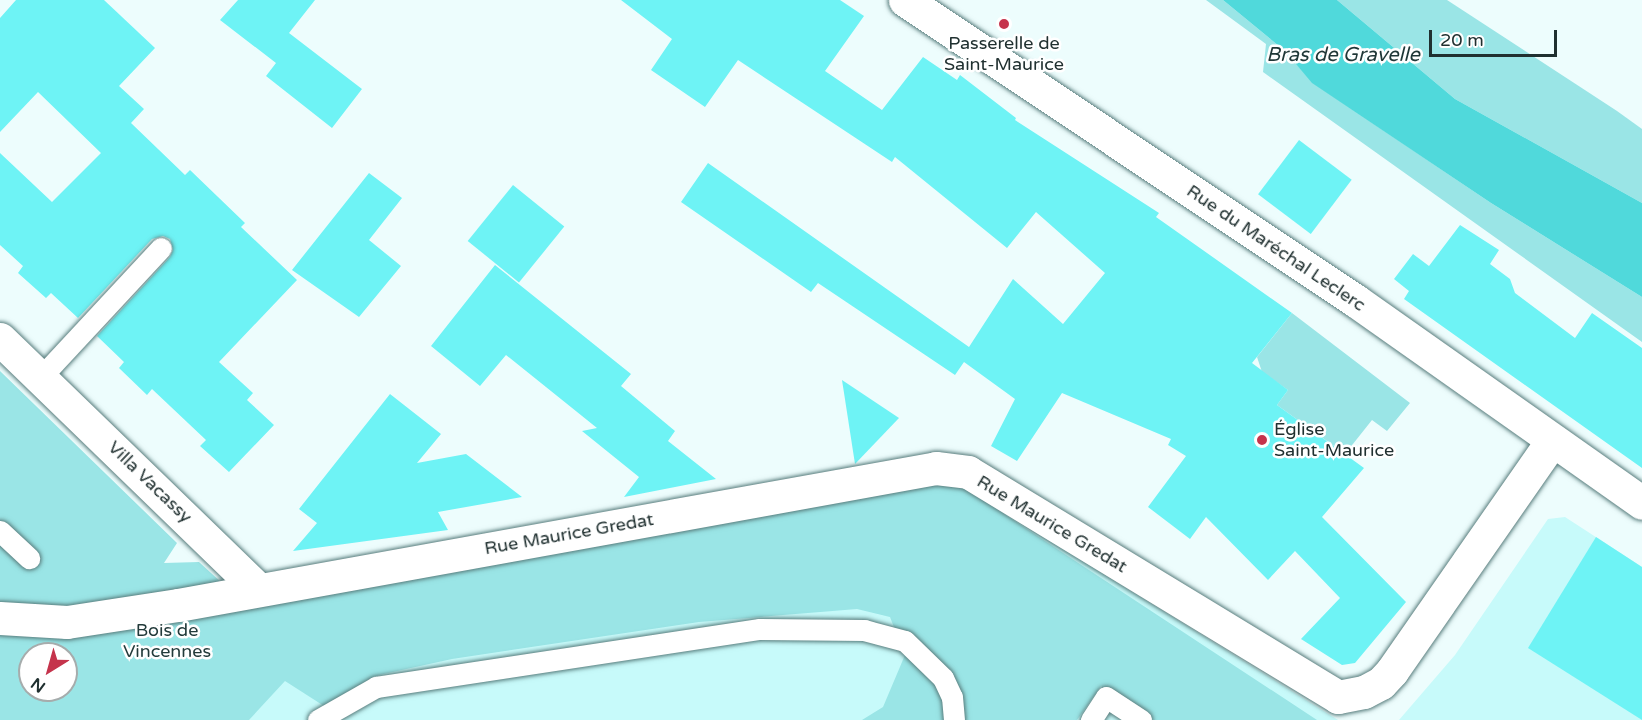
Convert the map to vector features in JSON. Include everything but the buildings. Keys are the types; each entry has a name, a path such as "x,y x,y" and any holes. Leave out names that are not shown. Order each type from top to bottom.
{"street":[{"name":"Rue du Maréchal Leclerc","path":"905,0 1356,301 1642,503"},
{"name":"Villa Vacassy","path":"0,339 41,376 258,589"},
{"name":"Rue Maurice Gredat","path":"0,618 67,622 936,468 968,472 1338,697 1364,692 1381,683 1392,671 1552,441"}],"lane":[{"path":"41,376 161,248"},
{"path":"0,531 29,558"},
{"path":"318,720 376,687 760,629 864,630 904,641 944,678 952,697 954,720"},
{"path":"1091,720 1106,698 1141,720"}],"shaded area":[{"path":"977,495 1338,720 248,720 357,600"},
{"path":"1565,517 1642,567 1642,720 1399,720 1455,655 1548,519"}],"green space":[{"path":"1206,0 1223,0 1285,51 1313,83 1491,203 1642,297 1642,342 1263,72 1266,44"},
{"path":"1337,0 1447,0 1617,111 1642,129 1642,203 1455,99"},
{"path":"1292,313 1410,403 1387,431 1372,420 1345,454 1277,405 1288,390 1262,372 1257,357"},
{"name":"Bois de Vincennes","path":"0,371 177,543 164,563 199,562 234,594 968,472 1004,514 1317,720 1154,720 1101,686 1077,720 862,720 883,707 905,655 890,617 857,609 699,622 452,659 379,675 324,706 285,681 249,720 0,720"}],"water":[{"name":"Bras de Gravelle","path":"1223,0 1337,0 1455,99 1642,203 1642,297 1491,203 1312,83 1285,51"}],"place":[{"name":"Passerelle de Saint-Maurice","path":"1004,24"},
{"name":"Église Saint-Maurice","path":"1262,440"}]}
